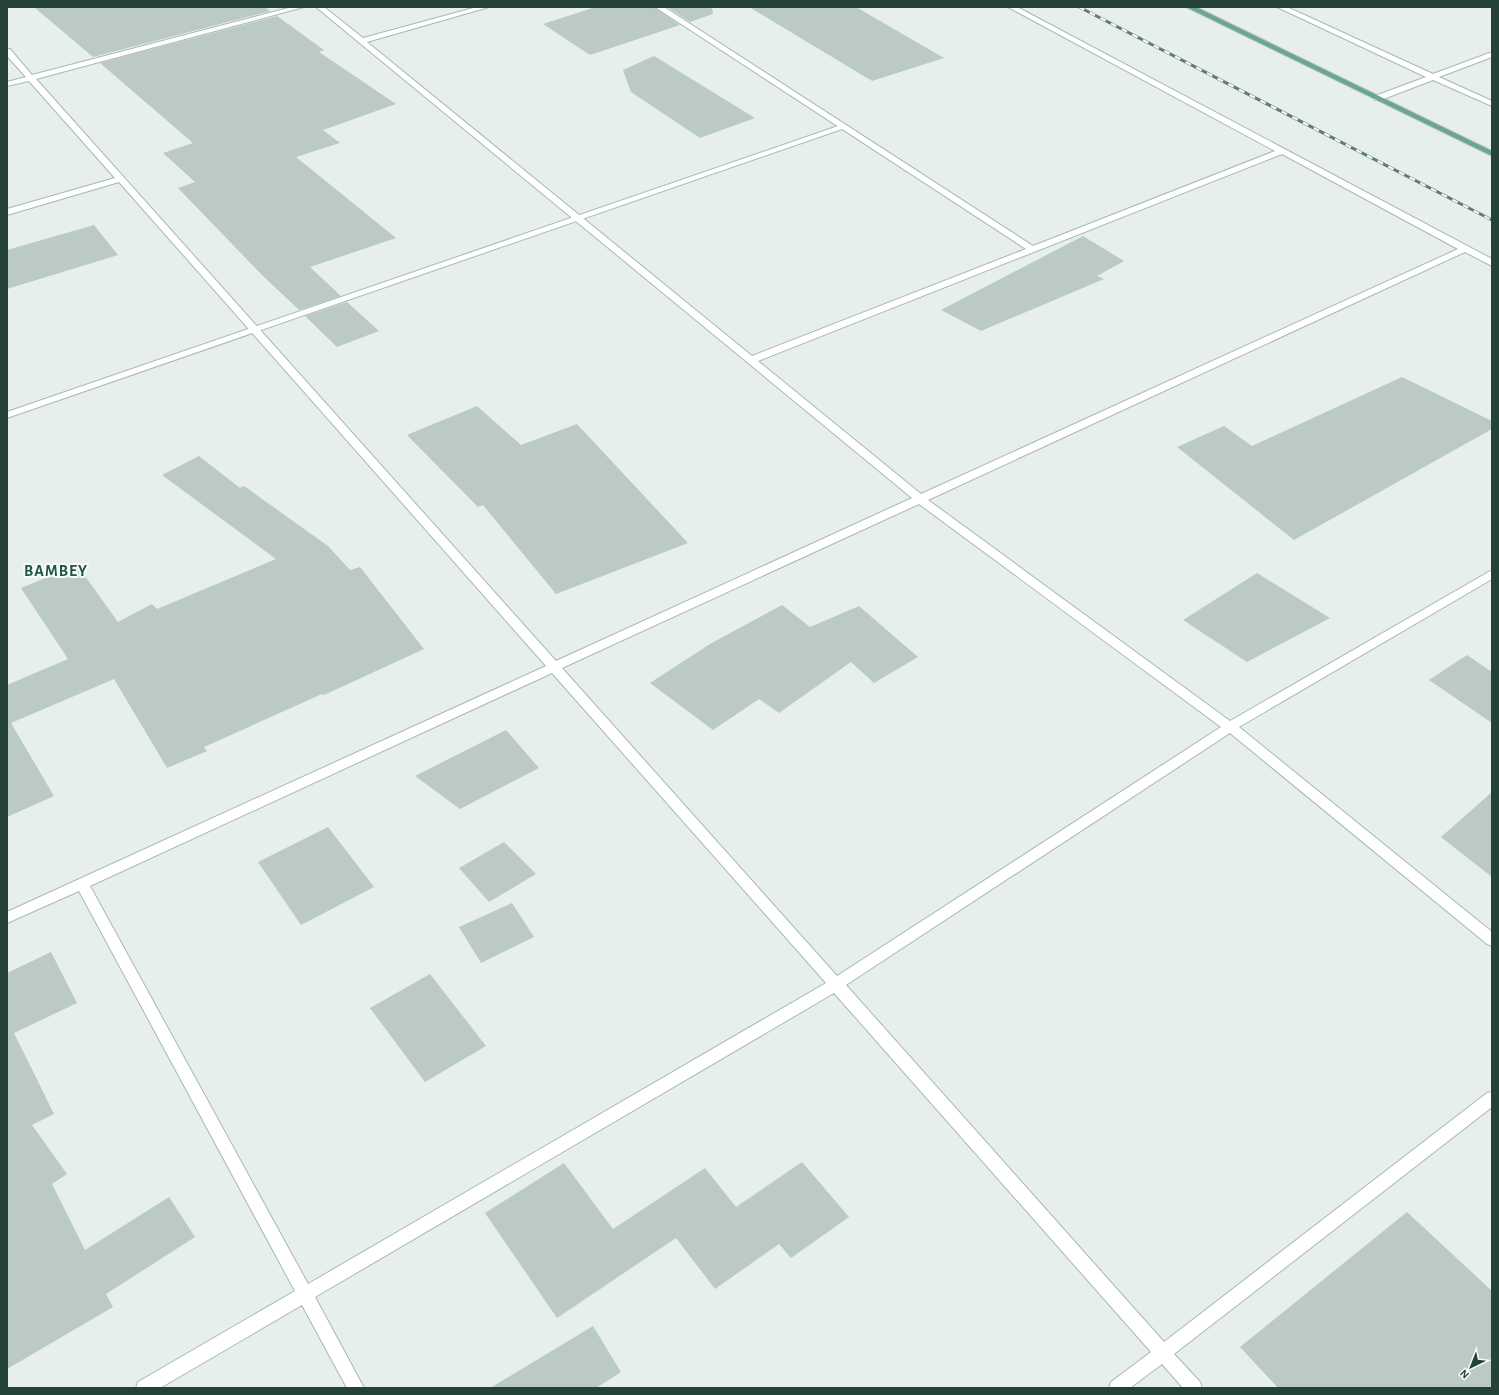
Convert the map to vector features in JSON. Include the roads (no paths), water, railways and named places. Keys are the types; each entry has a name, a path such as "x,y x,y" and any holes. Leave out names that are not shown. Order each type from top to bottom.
{"main road":[{"path":"1190,7 1492,154"}],"street":[{"path":"7,84 300,7"},
{"path":"320,7 920,499 1230,727 1492,940"},
{"path":"362,41 485,7"},
{"path":"659,7 1032,249"},
{"path":"1012,7 1492,263"},
{"path":"1281,7 1492,104"},
{"path":"7,51 1194,1388"},
{"path":"1378,98 1492,54"},
{"path":"7,415 844,127"},
{"path":"751,360 1282,151"},
{"path":"7,212 120,179"},
{"path":"7,918 1465,249"},
{"path":"144,1388 835,985 1230,727 1492,574"},
{"path":"82,884 356,1388"},
{"path":"1117,1388 1492,1098"}],"railway":[{"path":"1079,7 1492,220"}],"district":[{"name":"BAMBEY","path":"56,571"}]}
